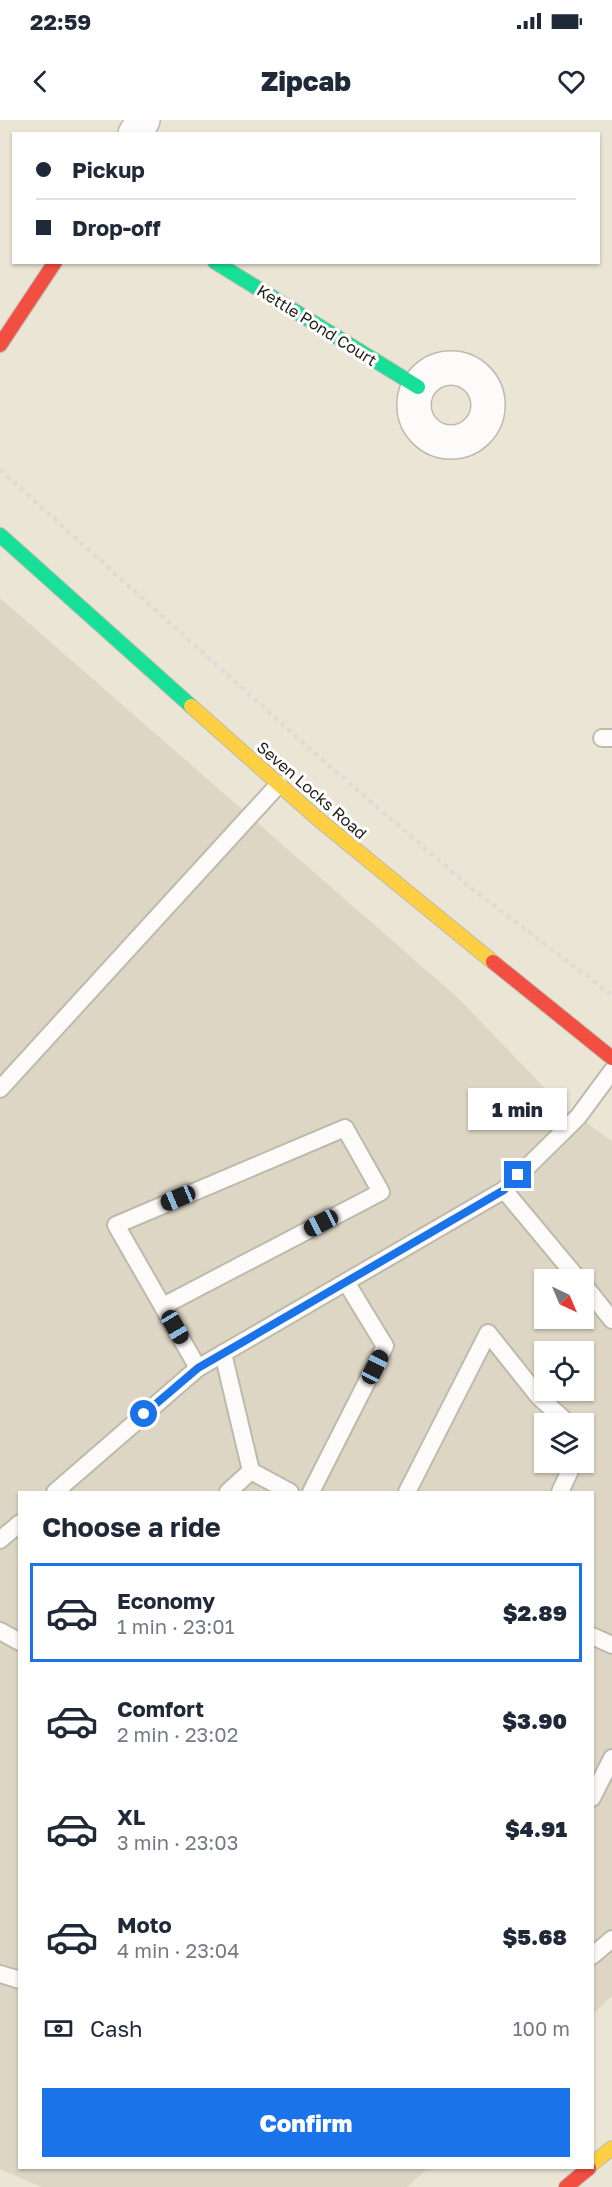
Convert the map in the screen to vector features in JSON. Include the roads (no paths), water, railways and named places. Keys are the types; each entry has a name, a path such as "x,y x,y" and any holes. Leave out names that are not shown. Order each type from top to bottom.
{"main road":[{"path":"0,345 54,264"},
{"name":"Kettle Pond Court","path":"218,264 418,387"},
{"name":"Seven Locks Road","path":"0,535 318,819 612,1058"},
{"path":"594,2162 612,2148"},
{"path":"566,2187 588,2169"}],"lane":[{"path":"0,1089 279,784"},
{"path":"56,1491 198,1368 504,1190 578,1117 612,1071"},
{"path":"163,1306 381,1192 345,1128 116,1225 198,1368"},
{"path":"504,1190 570,1269"},
{"path":"312,1491 385,1346 345,1282"},
{"path":"594,1298 612,1320"},
{"path":"408,1491 488,1333 539,1397 557,1413"},
{"path":"223,1353 251,1471 288,1491"},
{"path":"229,1491 251,1471"},
{"path":"560,1491 568,1473"},
{"path":"0,1540 18,1525"},
{"path":"0,1631 18,1641"},
{"path":"594,1637 612,1645"},
{"path":"594,1794 612,1758"},
{"path":"594,1954 612,1939"},
{"path":"0,1974 18,1979"}]}
